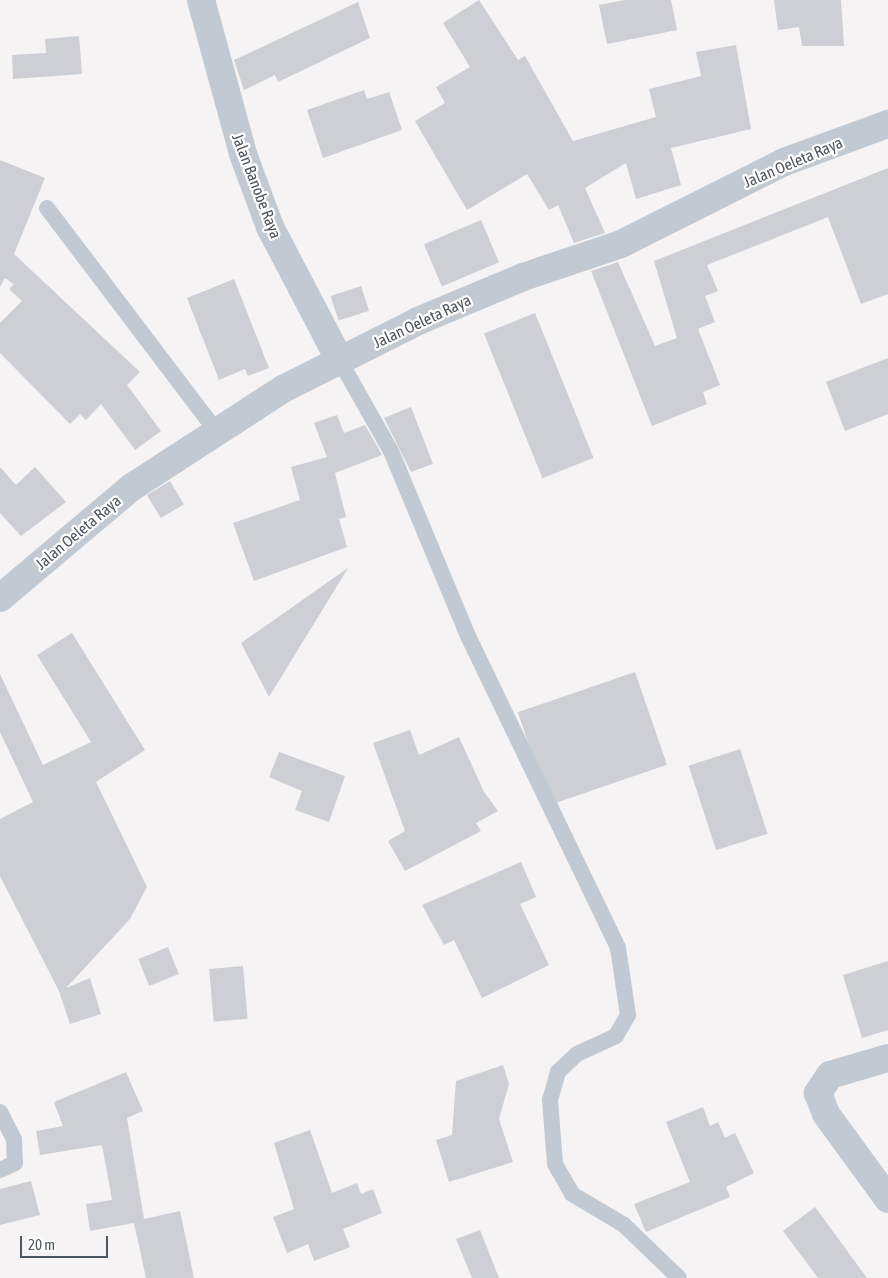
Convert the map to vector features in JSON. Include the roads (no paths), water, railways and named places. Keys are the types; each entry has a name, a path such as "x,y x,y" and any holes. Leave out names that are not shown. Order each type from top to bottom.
{"street":[{"name":"Jalan Banobe Raya","path":"202,0 253,182 270,227 340,361"},
{"name":"Jalan Oeleta Raya","path":"0,598 132,487 283,389 418,321 523,277 621,244 784,162 888,124"},
{"path":"888,1058 830,1075 818,1094 826,1114 888,1199"}],"lane":[{"path":"47,208 217,432"},
{"path":"340,361 391,451 468,636 618,948 628,1015 616,1036 577,1054 558,1072 550,1100 554,1164 572,1194 624,1225 679,1278"},
{"path":"0,1112 14,1139 15,1164 0,1170"}]}
